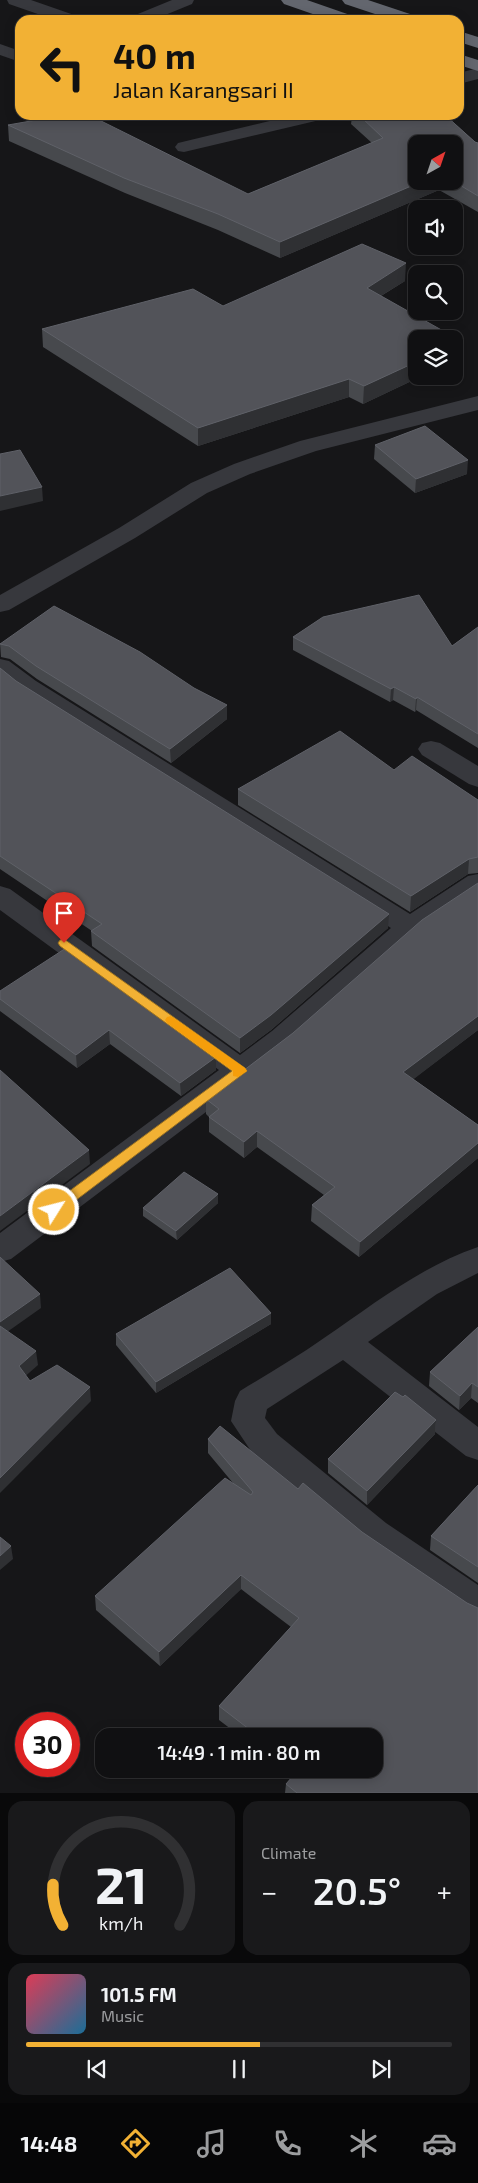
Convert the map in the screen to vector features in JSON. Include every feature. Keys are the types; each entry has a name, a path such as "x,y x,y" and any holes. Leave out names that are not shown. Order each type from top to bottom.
{"highway":[{"path":"290,0 333,15"},
{"path":"351,0 395,15"},
{"path":"464,38 478,43"},
{"path":"464,61 478,66"}],"street":[{"path":"0,605 127,533 199,488 242,469 308,446 478,403"},
{"path":"0,667 27,687 410,927"},
{"path":"432,749 478,778"},
{"path":"2,1244 241,1071 282,1039 410,927 478,883"},
{"path":"0,896 241,1071"},
{"path":"478,1260 458,1266 378,1316 344,1342 252,1401 248,1420 265,1444 374,1534 478,1605"},
{"path":"344,1342 478,1446"}],"lane":[{"path":"15,0 57,15"},
{"path":"150,15 186,0"},
{"path":"0,49 15,56"},
{"path":"0,65 15,60"},
{"path":"464,77 478,73"},
{"path":"184,147 297,120"}],"building":[{"path":"36,120 99,120 248,194 383,138 364,120 451,120 478,143 478,196 463,187 463,135 408,135 408,187 280,242 218,214 124,178 8,125"},
{"path":"362,244 406,263 367,288 408,311 408,320 424,320 441,330 408,330 408,366 364,386 349,379 198,428 42,329 193,289 223,306"},
{"path":"425,426 468,460 416,479 375,445"},
{"path":"20,450 42,487 0,496 0,454"},
{"path":"419,595 452,646 478,627 478,734 417,697 416,699 394,687 391,689 293,637 323,617"},
{"path":"54,606 140,652 194,688 227,705 170,749 36,666 9,646 0,644"},
{"path":"0,668 16,681 389,914 271,1015 240,1038 91,931 102,924 0,856"},
{"path":"340,731 394,770 412,756 478,800 478,857 469,859 411,896 238,789"},
{"path":"478,883 478,1016 403,1072 478,1125 478,1143 360,1242 312,1205 335,1187 257,1131 244,1142 209,1117 219,1109 206,1099 293,1033 422,920"},
{"path":"66,948 216,1057 180,1083 109,1030 76,1055 0,999 0,991"},
{"path":"0,1070 89,1150 0,1216"},
{"path":"184,1172 218,1194 176,1231 143,1208"},
{"path":"0,1257 40,1294 0,1322"},
{"path":"230,1268 271,1313 156,1382 116,1334"},
{"path":"0,1326 36,1351 19,1366 30,1381 57,1365 90,1387 0,1478"},
{"path":"478,1327 478,1387 472,1383 460,1396 430,1372"},
{"path":"395,1392 403,1397 405,1395 436,1420 367,1491 328,1459"},
{"path":"220,1426 298,1489 303,1483 362,1532 467,1603 478,1608 478,1793 297,1793 286,1784 291,1778 383,1778 383,1728 248,1728 219,1706 299,1618 241,1575 159,1652 95,1596 225,1478 251,1495 253,1492 208,1439"},
{"path":"478,1485 478,1567 431,1536"},
{"path":"0,1537 11,1546 0,1556"}],"slow traffic":[{"path":"171,1020 241,1071 238,1073"}],"route":[{"path":"54,1210 241,1071 64,943"}]}
